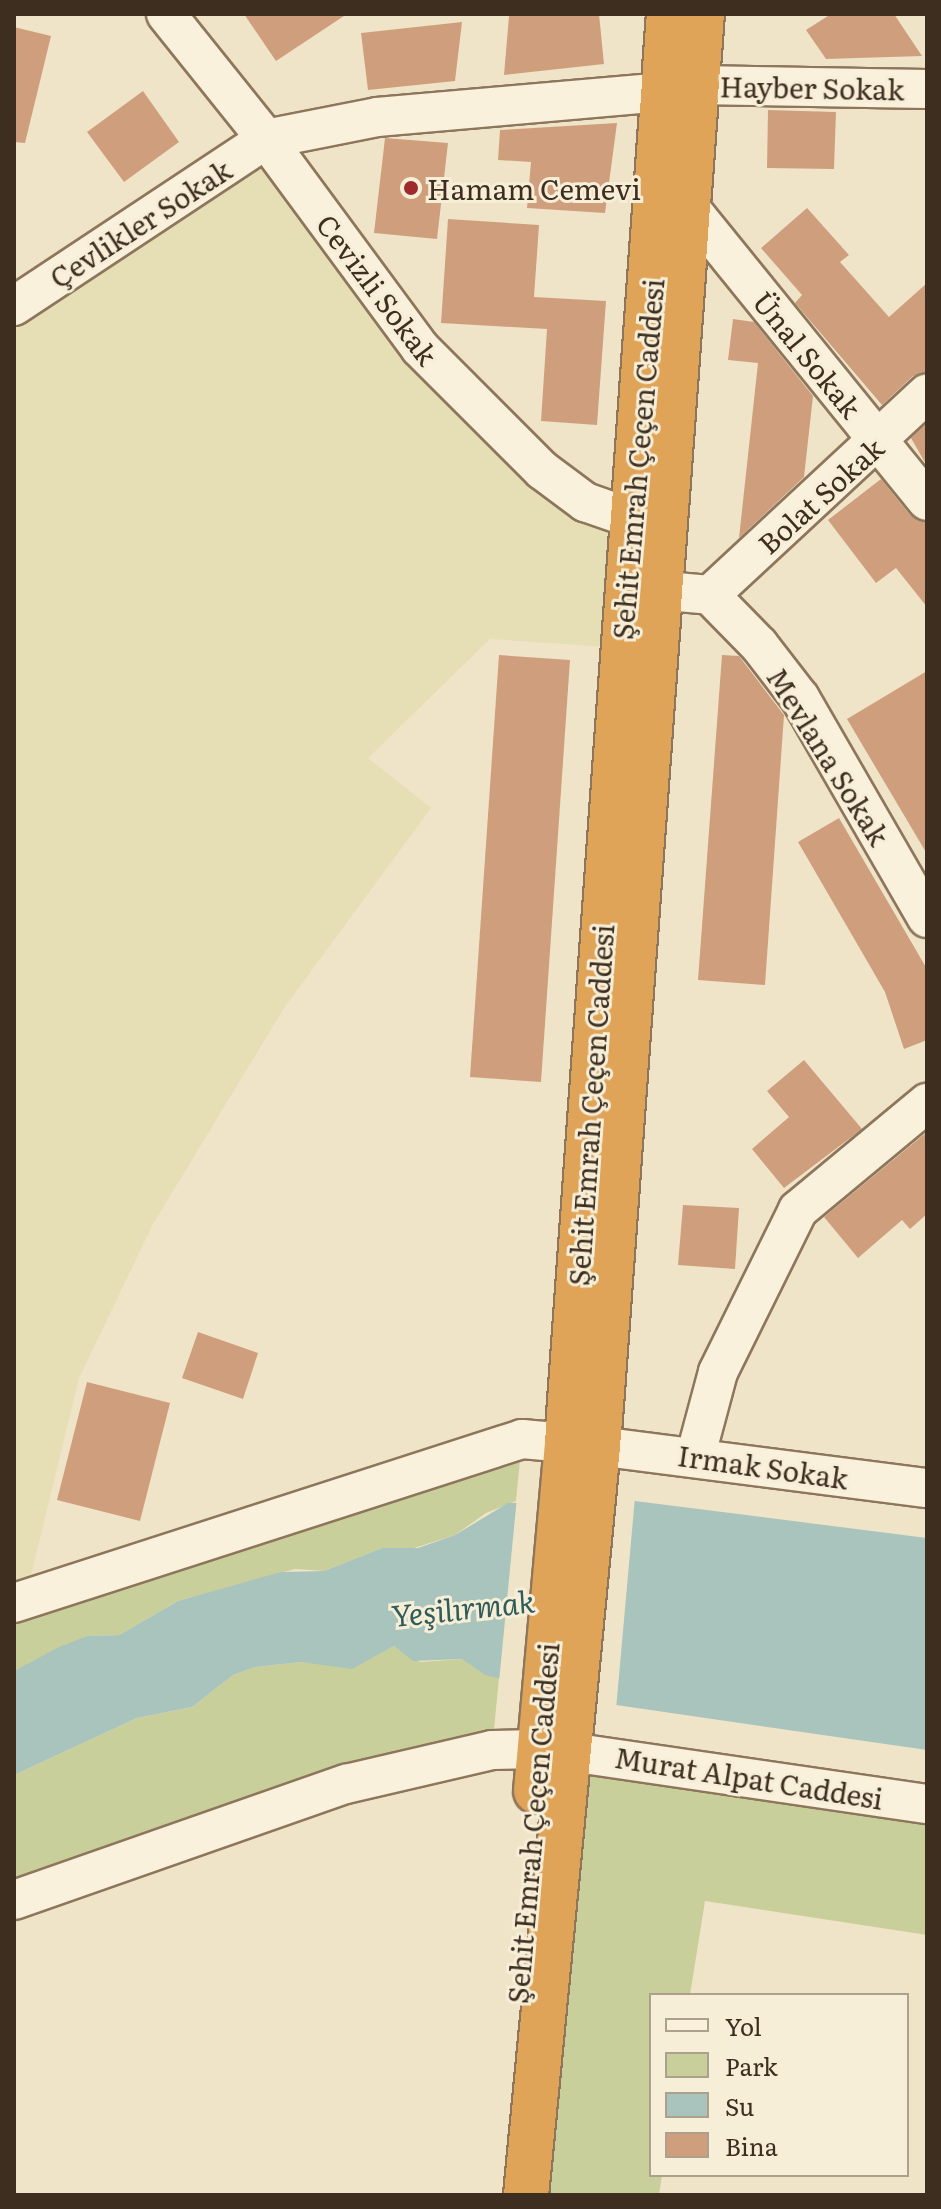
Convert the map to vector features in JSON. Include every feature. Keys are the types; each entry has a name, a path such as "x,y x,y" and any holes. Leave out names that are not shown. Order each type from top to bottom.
{"highway":[{"name":"Şehit Emrah Çeçen Caddesi","path":"496,2195 560,1707 583,1444 642,589 689,207 681,88 669,14"},
{"name":"Şehit Emrah Çeçen Caddesi","path":"642,589 631,518 681,88 702,14"},
{"path":"526,2195 555,1751"}],"street":[{"name":"Cevizli Sokak","path":"166,14 266,139 420,348 472,405 585,502 631,518"},
{"name":"Hayber Sokak","path":"266,139 377,117 681,88 927,89"},
{"name":"Çevlikler Sokak","path":"14,306 266,139"},
{"name":"Ünal Sokak","path":"689,207 927,501"},
{"name":"Bolat Sokak","path":"710,595 880,441 927,393"},
{"path":"642,589 710,595"},
{"name":"Mevlana Sokak","path":"710,595 759,645 800,698 927,918"},
{"path":"695,1458 718,1372 798,1210 927,1103"},
{"name":"Irmak Sokak","path":"14,1603 522,1439 927,1488"},
{"name":"Murat Alpat Caddesi","path":"14,1900 346,1784 492,1750 555,1751 927,1804"}],"shaded area":[{"path":"266,139 420,348 631,518 622,648 490,639 368,758 431,808 284,1008 153,1224 79,1378 25,1600 14,1603 14,305"}],"green space":[{"path":"522,1439 516,1501 486,1513 455,1535 408,1550 382,1548 324,1571 295,1569 178,1601 119,1635 87,1636 14,1671 14,1603"},
{"path":"394,1646 420,1662 463,1659 499,1678 492,1750 14,1900 14,1775 137,1718 192,1707 233,1675 255,1667 301,1662 358,1665"},
{"path":"570,1752 927,1804 927,1935 705,1901 690,1993 649,1993 649,2177 662,2177 659,2195 526,2195"}],"water":[{"name":"Yeşilırmak","path":"635,1501 927,1538 927,1750 616,1705 485,1675 462,1659 413,1661 394,1646 352,1669 301,1662 255,1667 233,1675 192,1707 137,1718 14,1775 14,1671 57,1648 87,1636 119,1635 178,1601 281,1572 324,1571 382,1548 418,1548 455,1535 508,1503"}],"pier":[{"path":"517,1497 635,1497 616,1709 499,1682"}],"building":[{"path":"244,14 347,14 276,61"},
{"path":"599,14 604,64 504,75 509,16"},
{"path":"831,14 894,14 922,56 826,59 806,30"},
{"path":"462,22 455,81 368,90 361,33"},
{"path":"14,27 51,36 25,143 14,142"},
{"path":"143,91 179,142 124,182 87,132"},
{"path":"768,110 836,112 834,169 767,168"},
{"path":"617,123 605,213 527,208 531,162 498,160 500,130"},
{"name":"Hamam Cemevi","path":"385,138 448,143 437,239 374,233"},
{"path":"807,208 849,255 840,262 889,317 927,283 927,372 913,376 882,405 795,303 802,295 761,248"},
{"path":"448,219 539,225 534,297 606,301 597,425 541,421 547,329 441,323"},
{"path":"733,319 754,322 813,396 804,477 739,538 758,363 728,360"},
{"path":"927,423 927,466 911,438"},
{"path":"881,479 910,515 927,522 927,607 896,568 876,583 828,520"},
{"path":"499,655 570,660 541,1082 470,1077"},
{"path":"722,655 739,656 784,715 765,985 698,980"},
{"path":"927,671 927,854 847,719"},
{"path":"839,818 927,969 927,1040 904,1049 885,992 798,842"},
{"path":"804,1060 862,1129 784,1188 752,1149 789,1117 767,1091"},
{"path":"927,1132 927,1214 910,1229 902,1220 858,1258 824,1217"},
{"path":"683,1205 739,1208 735,1269 678,1265"},
{"path":"198,1332 258,1353 243,1399 182,1378"},
{"path":"87,1382 170,1403 140,1521 57,1500"}],"place":[{"name":"Hamam Cemevi","path":"411,188"}]}
